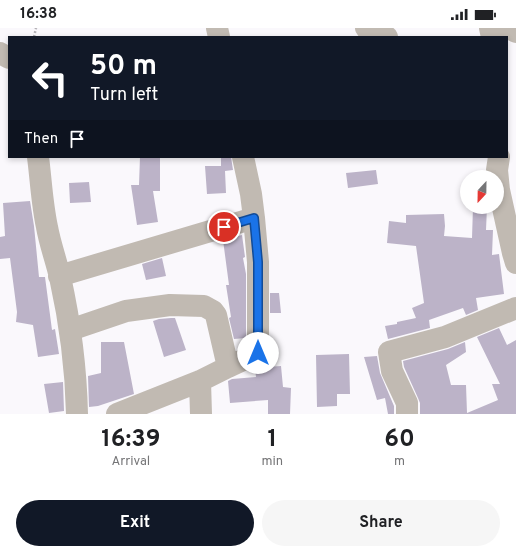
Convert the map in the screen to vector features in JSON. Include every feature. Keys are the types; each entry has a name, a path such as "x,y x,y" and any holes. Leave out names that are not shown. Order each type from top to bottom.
{"street":[{"path":"366,28 385,36"},
{"path":"509,28 516,32"},
{"path":"38,158 47,227 60,276 70,330 77,393 77,414"},
{"path":"117,414 200,381 258,353 258,262 251,194 243,158"},
{"path":"500,158 497,170 499,190 516,262"},
{"path":"60,276 254,218"},
{"path":"70,330 126,311 170,305 204,306 213,311 216,315 228,367"},
{"path":"407,414 407,403 392,371 390,352 445,337 516,308"},
{"path":"200,381 201,414"}],"building":[{"path":"140,158 160,158 160,191 153,191 158,222 137,225 131,185 139,185"},
{"path":"221,158 231,158 233,170 225,171 226,193 207,194 205,166 221,166"},
{"path":"376,170 378,184 348,188 346,173"},
{"path":"89,182 91,202 70,203 69,183"},
{"path":"30,201 39,277 45,277 52,330 55,329 59,354 38,357 33,325 16,322 17,312 10,258 0,259 0,237 5,236 3,203"},
{"path":"444,214 444,236 472,238 473,214 487,214 486,230 493,230 492,255 499,254 504,294 476,298 478,310 466,315 463,308 429,320 430,328 388,339 385,326 416,318 412,308 424,303 416,246 387,243 389,221 406,223 406,215"},
{"path":"242,235 245,257 243,258 246,274 246,338 234,339 229,318 231,317 226,285 229,285 223,240"},
{"path":"162,258 166,276 146,280 142,264"},
{"path":"270,293 279,293 281,313 270,313"},
{"path":"175,318 186,350 164,357 153,321"},
{"path":"499,328 507,345 516,340 516,414 420,414 420,403 404,367 403,361 448,349 465,342 466,352 446,365 451,385 466,385 467,413 498,400 492,384 500,384 477,337"},
{"path":"101,342 124,342 134,394 98,406 89,407 88,376 101,373"},
{"path":"349,354 350,394 337,394 337,406 317,407 316,355"},
{"path":"377,356 380,373 394,406 394,414 388,414 385,398 377,400 364,357"},
{"path":"281,366 283,387 291,388 290,414 268,414 268,400 230,403 228,381 232,379 256,377 255,368"},
{"path":"63,382 64,411 49,413 44,384"}],"route":[{"path":"224,227 254,218 258,262 258,353"}]}
